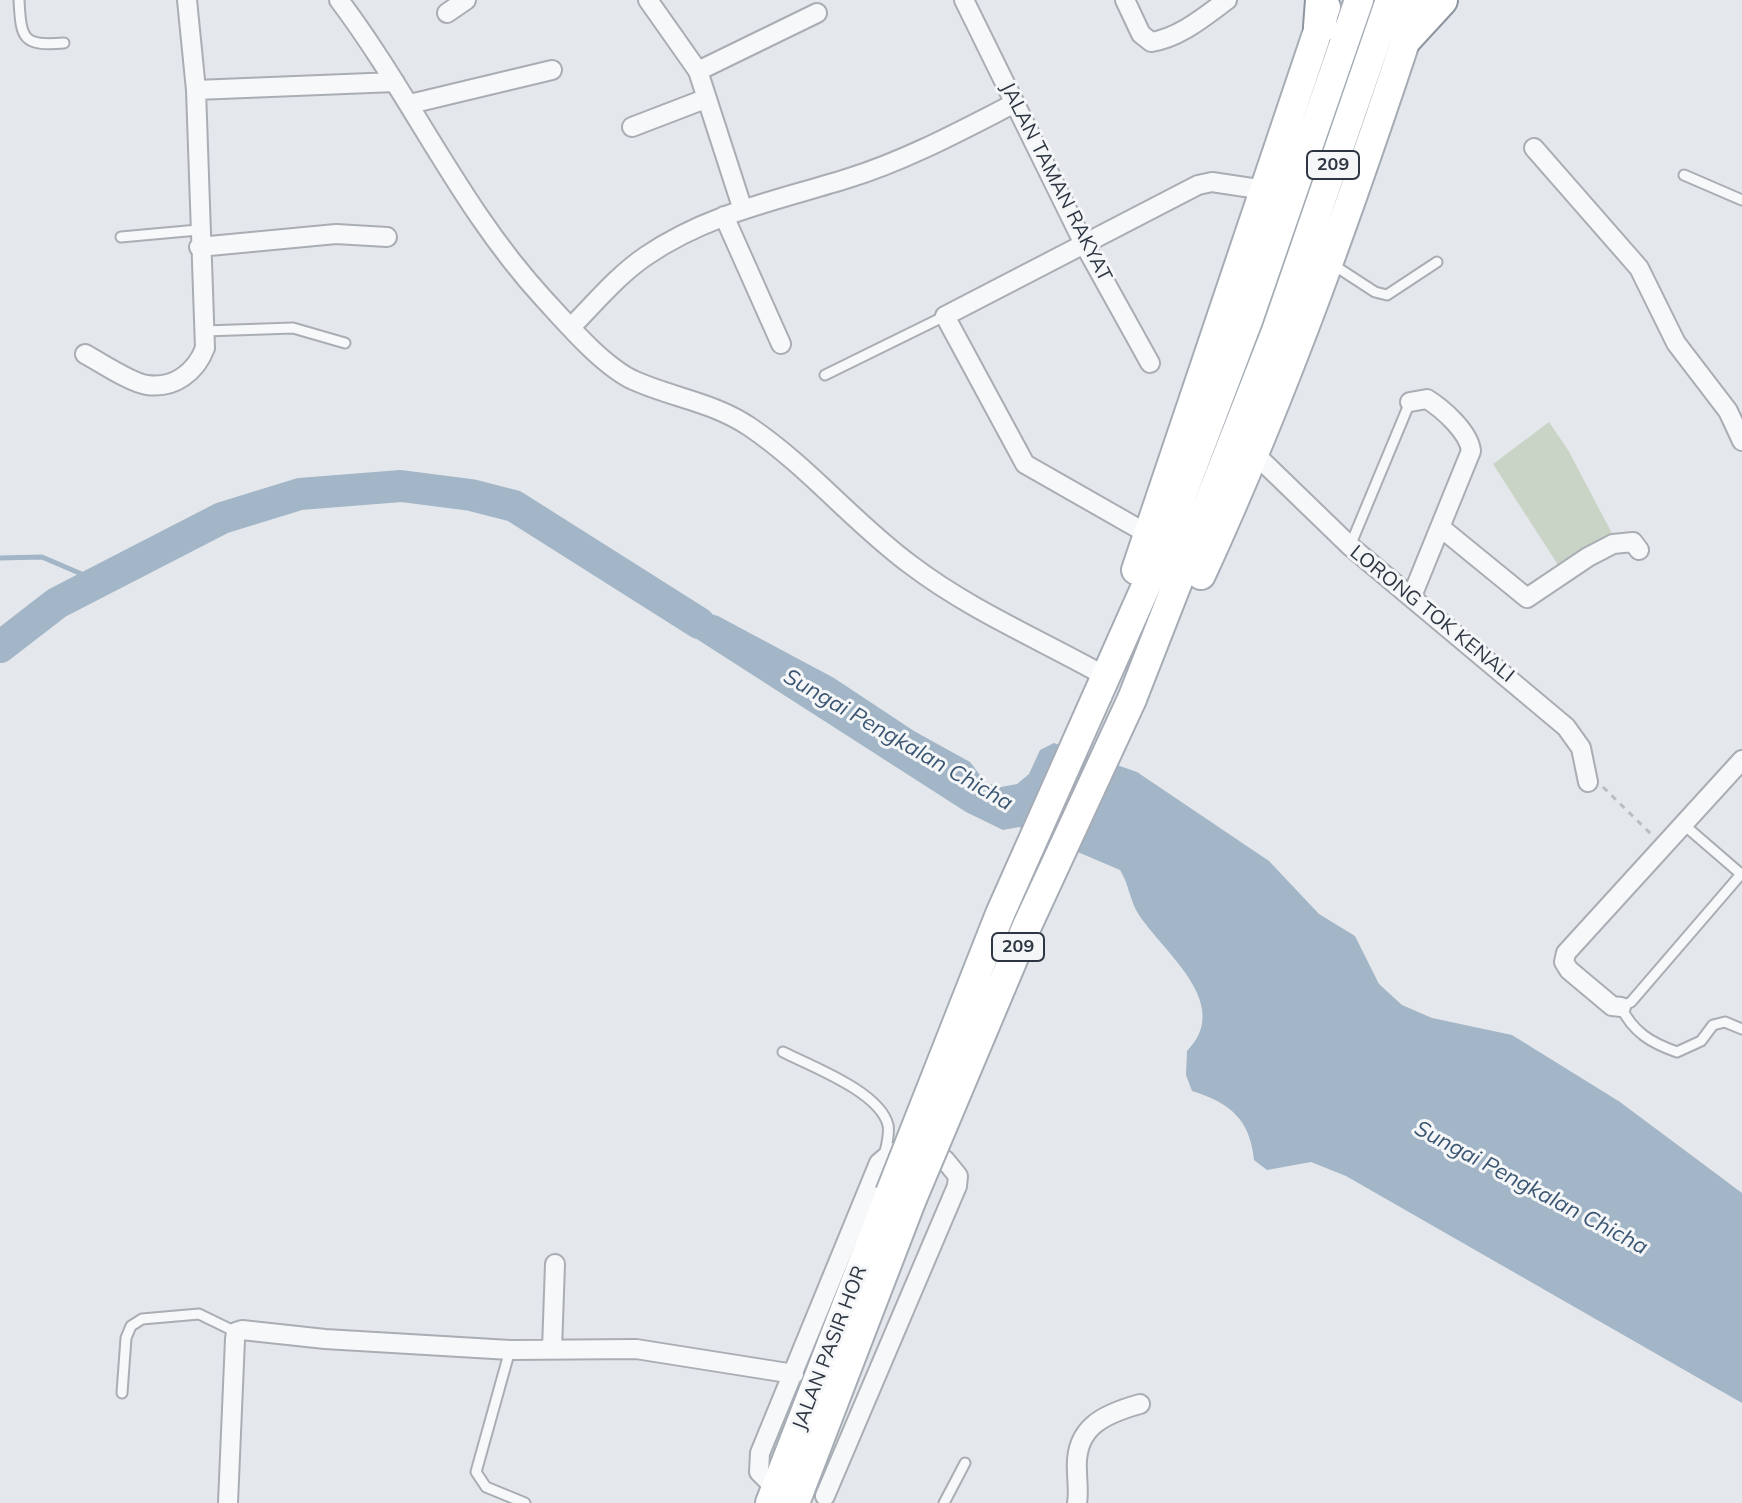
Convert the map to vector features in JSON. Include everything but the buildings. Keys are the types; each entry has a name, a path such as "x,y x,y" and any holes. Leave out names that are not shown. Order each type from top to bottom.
{"highway":[{"path":"1406,38 1416,1"}],"main road":[{"name":"209","path":"901,1196 1000,914 1154,568 1249,318 1359,0"},
{"name":"209","path":"901,1196 1138,688 1276,331 1416,1"},
{"path":"1105,677 1146,533 1265,190 1323,9"},
{"path":"1138,688 1194,588 1256,455 1330,262 1406,38"},
{"name":"JALAN PASIR HOR","path":"801,1497 901,1196"}],"street":[{"path":"85,354 147,385 180,379 198,367 205,348 196,90 187,0"},
{"path":"339,0 410,104 458,187 490,234 571,327 632,379 712,405 751,428 912,566 975,606 1105,677"},
{"path":"447,13 466,0"},
{"path":"648,0 698,71 742,207"},
{"name":"JALAN TAMAN RAKYAT","path":"964,0 1084,244 1150,363"},
{"path":"1125,0 1141,34 1151,42 1163,41 1227,0"},
{"path":"698,71 817,13"},
{"path":"410,104 552,70"},
{"path":"196,90 395,82"},
{"path":"632,127 705,99"},
{"path":"571,327 647,255 724,216 742,207 851,178 935,143 1015,103"},
{"path":"1534,148 1639,268 1676,343 1728,411 1742,441"},
{"path":"1146,533 1025,464 945,316 1198,185 1212,182 1265,190"},
{"path":"724,216 781,344"},
{"path":"199,239 336,234 387,237"},
{"path":"1410,402 1427,399 1435,404 1471,446 1470,456 1412,596"},
{"name":"LORONG TOK KENALI","path":"1256,455 1350,546 1566,727 1581,748 1588,782"},
{"path":"1440,527 1527,598 1613,544 1633,542 1639,550"},
{"path":"1621,1007 1612,1006 1569,970 1564,962 1566,953 1742,760"},
{"path":"902,1151 945,1160 958,1176 957,1186 801,1497 764,1480 758,1463 794,1374 884,1156 902,1151"},
{"path":"552,1349 555,1264"},
{"path":"228,1503 236,1332 510,1350 636,1349 794,1374"},
{"path":"1077,1503 1077,1456 1085,1435 1097,1419 1140,1404"}],"lane":[{"path":"19,0 20,25 28,41 37,45 64,43"},
{"path":"1684,175 1742,200"},
{"path":"121,237 199,239"},
{"path":"1330,262 1375,292 1387,295 1437,262"},
{"path":"825,375 945,316"},
{"path":"205,331 293,328 345,343"},
{"path":"1350,546 1410,402"},
{"path":"1683,824 1741,874 1631,1002 1621,1007 1642,1035 1677,1052 1701,1041 1713,1025 1725,1022 1742,1029"},
{"path":"783,1052 853,1086 884,1117 888,1133 884,1156"},
{"path":"122,1393 126,1338 131,1326 142,1319 199,1314 236,1332"},
{"path":"510,1350 476,1472 486,1487 525,1503"},
{"path":"944,1503 965,1463"}],"path":[{"path":"1588,782 1601,785 1664,846"}],"green space":[{"path":"1549,422 1568,450 1615,539 1560,568 1493,464"}],"water":[{"path":"658,599 718,616 834,678 914,731 970,762 986,783 1001,787 1017,784 1029,774 1040,750 1054,743 1137,772 1269,861 1319,914 1355,936 1379,984 1402,1005 1432,1018 1512,1035 1620,1102 1742,1193 1742,1403 1346,1176 1311,1162 1267,1170 1254,1160 1248,1134 1236,1115 1217,1101 1192,1091 1186,1075 1187,1051 1199,1033 1203,1015 1199,997 1190,979 1139,915 1120,870 1019,827 1003,830 966,812 678,627"}],"waterway":[{"name":"Sungai Pengkalan Chicha","path":"0,647 57,603 222,518 300,494 401,486 471,495 514,506 699,623"},
{"path":"0,558 42,557 98,581"}]}
